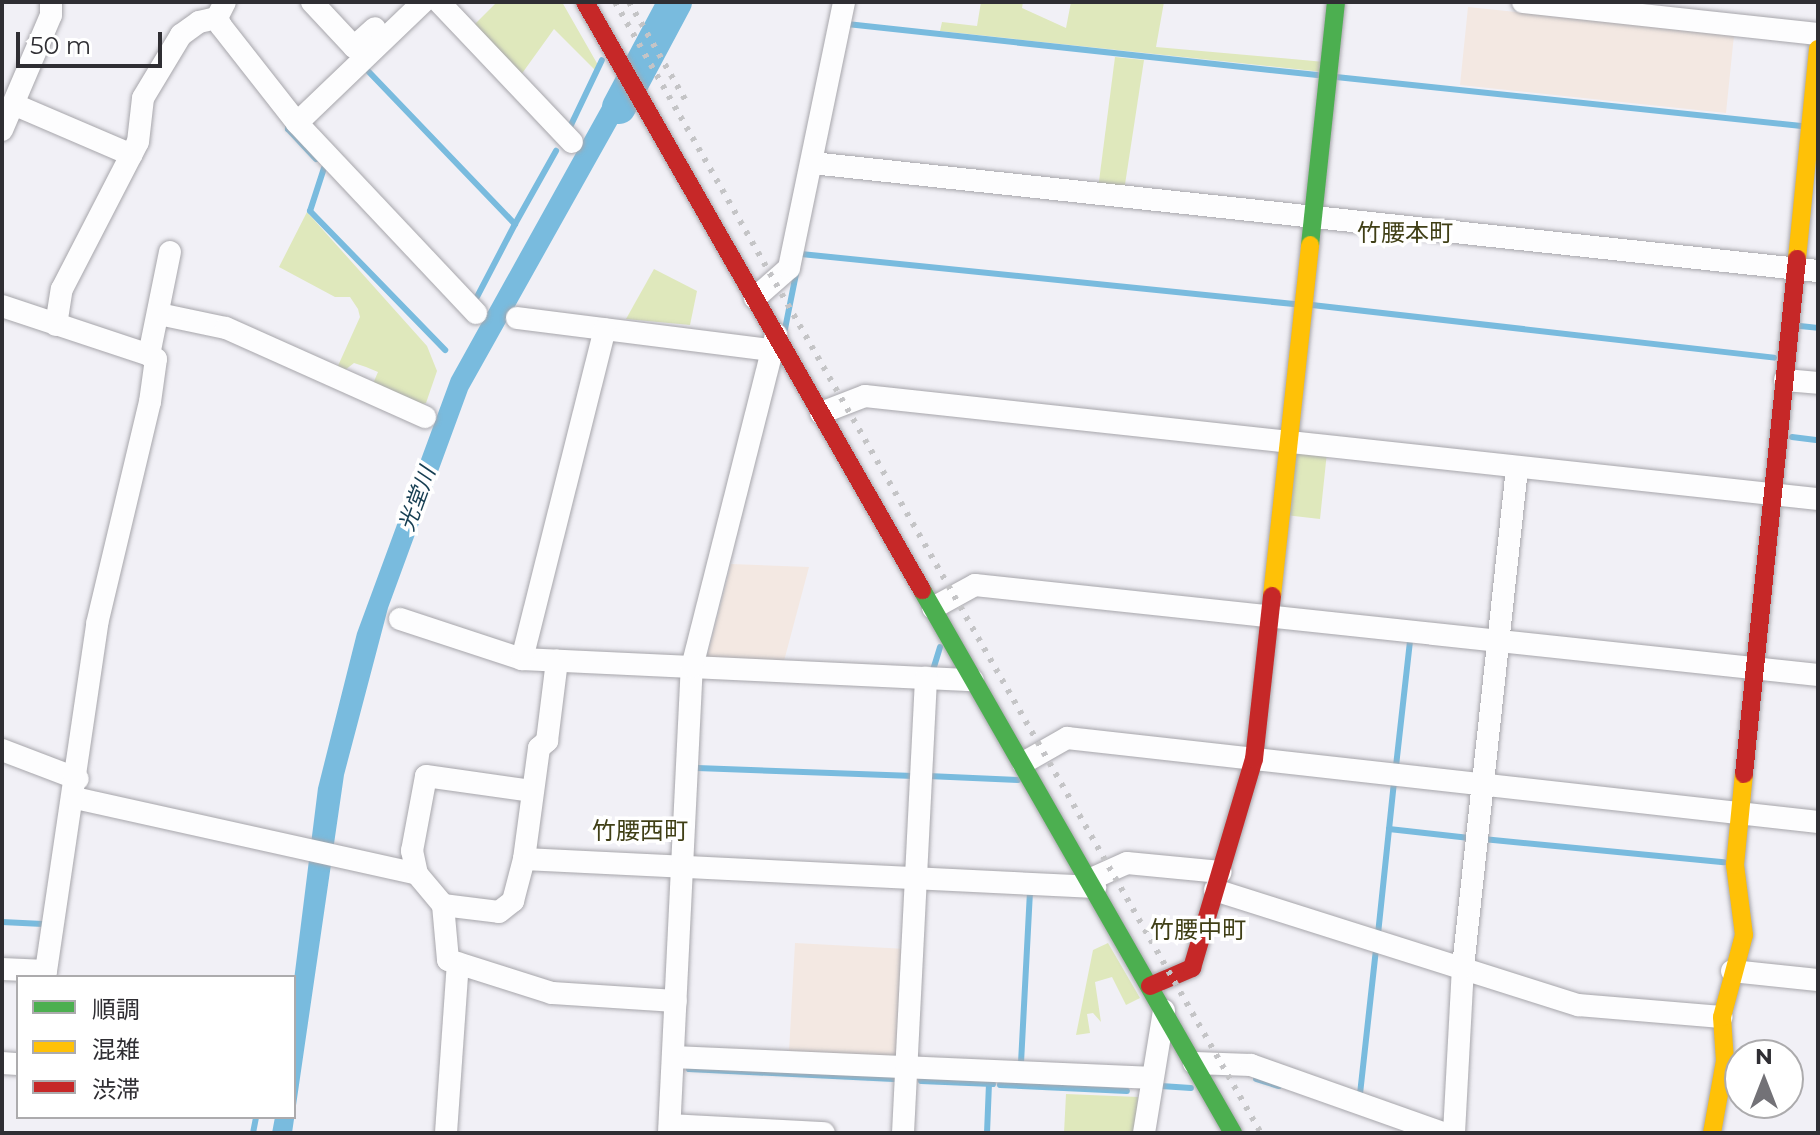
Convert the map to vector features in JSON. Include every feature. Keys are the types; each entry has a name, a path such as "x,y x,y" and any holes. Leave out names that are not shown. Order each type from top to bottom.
{"street":[{"path":"2,130 51,15 51,2"},
{"path":"312,2 354,47 402,2"},
{"path":"297,123 423,2"},
{"path":"439,2 572,142"},
{"path":"585,2 755,298 774,342 821,413 1093,883 1233,1133"},
{"path":"755,298 789,268 844,2"},
{"path":"1150,986 1192,968 1254,759 1336,2"},
{"path":"1523,2 1664,10 1818,34"},
{"path":"56,325 62,289 132,155 143,98 181,35 221,10 297,123 476,313"},
{"path":"1712,1133 1725,1061 1722,1017 1744,935 1735,865 1785,380 1808,270 1818,49"},
{"path":"13,104 132,155"},
{"path":"812,163 1808,270"},
{"path":"149,355 170,252"},
{"path":"2,306 156,359 150,402 97,624 76,788 46,971 2,969"},
{"path":"159,314 226,328 425,417"},
{"path":"517,318 605,329 774,342"},
{"path":"522,659 605,329"},
{"path":"774,342 692,667 670,1129 824,1133"},
{"path":"1785,380 1818,383"},
{"path":"821,413 865,396 1818,499"},
{"path":"1454,1133 1463,967 1517,468"},
{"path":"933,608 975,585 1818,675"},
{"path":"400,619 522,659 973,680"},
{"path":"443,905 499,912 513,901 524,859 539,748 547,741 557,661"},
{"path":"903,1133 926,678"},
{"path":"1023,763 1067,738 1818,822"},
{"path":"2,750 76,788 305,850 417,874"},
{"path":"531,791 426,776 412,851 417,874 443,905 448,960 552,993 676,1001"},
{"path":"524,859 916,880 1093,883 1127,863 1218,881 1578,1005 1722,1017"},
{"path":"446,1133 458,963"},
{"path":"1732,971 1818,980"},
{"path":"1144,1133 1149,1078 1164,1011"},
{"path":"673,1057 1149,1078"},
{"path":"1194,1063 1251,1065 1443,1133"}],"shaded area":[{"path":"1468,7 1734,35 1726,113 1460,85"},
{"path":"731,564 809,567 784,661 707,657"},
{"path":"795,943 907,949 897,1058 789,1052"}],"green space":[{"path":"497,2 562,2 598,65 596,71 554,29 518,79 470,29"},
{"path":"981,2 1023,2 1022,8 1066,28 1071,2 1164,2 1156,47 1325,62 1323,72 940,31 942,22 977,26"},
{"path":"1115,57 1144,60 1124,191 1098,189"},
{"path":"307,212 427,346 437,371 426,403 415,406 372,386 378,372 366,367 354,363 345,370 337,368 360,317 358,309 350,297 335,297 279,267"},
{"path":"654,269 697,291 690,325 626,319"},
{"path":"1327,452 1320,519 1285,515 1292,453"},
{"path":"1108,943 1140,998 1126,1005 1112,977 1095,982 1101,1022 1093,1013 1087,1014 1090,1033 1076,1035 1093,950"},
{"path":"1066,1094 1138,1097 1134,1133 1064,1133"}],"water":[{"path":"621,72 634,94 468,390 388,608 344,775 296,1105 295,975 318,788 357,633 451,378"},
{"path":"275,1119 294,1119 292,1133 272,1133"}],"waterway":[{"name":"光堂川","path":"619,107 675,2"},
{"path":"847,24 1317,75"},
{"path":"570,127 602,60"},
{"path":"369,72 515,224 477,297"},
{"path":"1336,77 1801,126"},
{"path":"288,124 288,129 316,159"},
{"path":"515,224 556,151"},
{"path":"324,168 310,211 445,350"},
{"path":"801,254 1296,304"},
{"path":"785,329 797,269"},
{"path":"1312,305 1774,358"},
{"path":"1800,326 1818,328"},
{"path":"1792,437 1818,440"},
{"path":"1396,766 1410,641"},
{"path":"929,670 933,670 940,647"},
{"path":"697,768 914,776"},
{"path":"928,776 1018,780"},
{"path":"1378,934 1394,783"},
{"path":"1389,829 1469,838"},
{"path":"1483,839 1724,862"},
{"path":"1021,1063 1030,892"},
{"path":"2,922 43,924"},
{"path":"1360,1094 1376,950"},
{"path":"689,1069 894,1079"},
{"path":"1256,1079 1279,1086"},
{"path":"921,1081 993,1084"},
{"path":"987,1133 989,1084"},
{"path":"1000,1085 1127,1091"},
{"path":"1161,1086 1191,1088"},
{"path":"253,1133 256,1119"}],"railway":[{"path":"615,2 1261,1133"},
{"path":"629,2 687,103"}],"traffic: fast":[{"path":"1310,245 1336,2"},
{"path":"922,590 1233,1133"}],"traffic: slow":[{"path":"1797,259 1818,49"},
{"path":"1272,596 1310,245"},
{"path":"1712,1133 1725,1061 1722,1017 1744,935 1735,865 1744,774"}],"traffic: jam":[{"path":"585,2 922,590"},
{"path":"1744,774 1797,259"},
{"path":"1150,986 1192,968 1254,759 1272,596"}],"district":[{"name":"竹腰本町","path":"1405,233"},
{"name":"竹腰西町","path":"640,831"},
{"name":"竹腰中町","path":"1198,930"}]}
